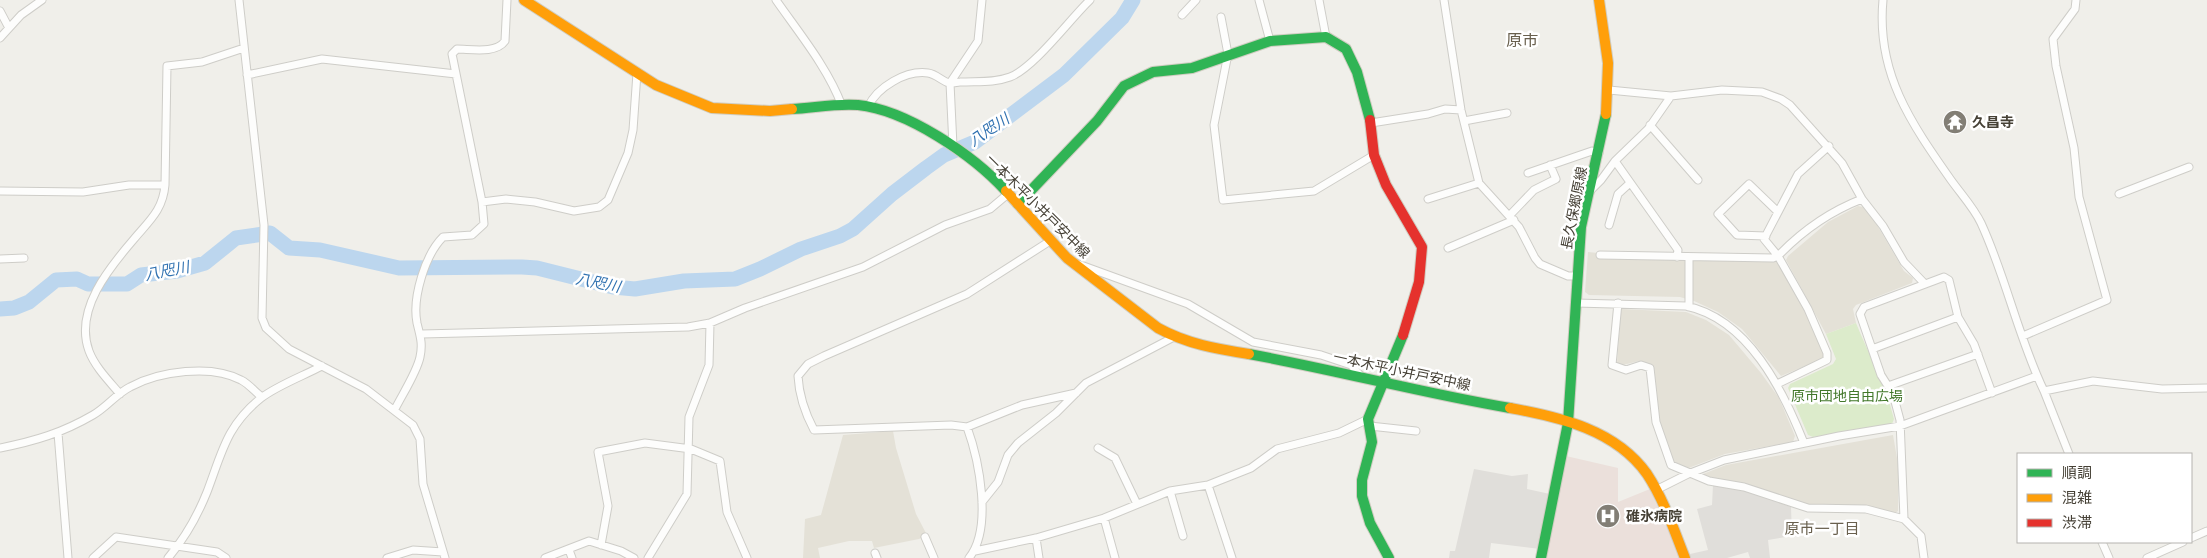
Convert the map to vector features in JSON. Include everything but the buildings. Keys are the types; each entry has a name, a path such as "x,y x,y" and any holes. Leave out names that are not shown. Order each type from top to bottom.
{"main road":[{"name":"一本木平小井戸安中線","path":"524,0 564,24 637,73 668,90 712,108 770,111 842,106 868,107 881,108 904,118 953,146 993,176 1050,241 1071,261 1158,328 1174,336 1202,346 1383,381 1438,395 1533,412 1568,422 1616,444 1628,453 1656,490 1684,558"},
{"name":"長久保郷原線","path":"1541,558 1568,422 1581,227 1606,121 1609,90 1608,63 1599,0"},
{"path":"1018,204 1097,121 1124,86 1153,72 1192,68 1270,41 1326,37 1346,49 1357,72 1371,123 1374,155 1386,185 1422,247 1419,282 1406,329 1390,360 1369,423 1372,442 1362,480 1362,496 1370,523 1389,558"}],"street":[{"path":"0,38 21,15 42,0"},
{"path":"239,0 264,225 262,318 266,328 289,349 366,389 395,409 413,425 419,435 424,484 444,555 413,550 387,558"},
{"path":"395,409 420,358 422,334 417,323 418,290 433,247 443,237 472,235 484,224 482,202 452,54 457,49 492,49 502,45 505,41 507,0"},
{"path":"776,0 802,37 838,95 842,106"},
{"path":"953,146 950,83 978,41 982,0"},
{"path":"868,107 872,100 895,79 904,76 930,73 950,83 997,80 1019,72 1055,38 1090,0"},
{"path":"1182,16 1196,0"},
{"path":"1259,0 1270,41"},
{"path":"1319,0 1326,37"},
{"path":"1444,0 1461,110 1479,183 1512,218 1540,264 1568,276 1577,276"},
{"path":"1882,0 1881,13 1885,63 1893,84 1920,137 1981,222 2036,376 2044,391 2068,453"},
{"path":"2023,336 2107,300 2079,197 2074,148 2056,66 2053,39 2075,9 2076,0"},
{"path":"0,11 9,28"},
{"path":"1221,17 1228,54 1214,125 1223,200 1314,191 1374,155"},
{"path":"120,394 99,369 89,352 86,339 88,313 111,266 162,204 165,185 167,66 202,62 244,48"},
{"path":"247,74 322,59 456,74"},
{"path":"482,202 506,199 535,202 574,211 599,207 608,200 622,169 633,130 637,73"},
{"path":"1609,90 1671,96 1722,90 1762,92 1773,95 1790,105 1829,146 1842,163 1862,199 1883,226 1904,262 1925,284"},
{"path":"1590,190 1601,180 1615,160 1650,125 1671,96"},
{"path":"1371,123 1428,114 1444,109 1461,110"},
{"path":"1464,121 1508,113"},
{"path":"1650,125 1698,180"},
{"path":"1777,384 1827,360 1827,353 1808,309 1778,256 1764,239 1798,174 1829,146"},
{"path":"1528,173 1592,152 1599,153"},
{"path":"1615,160 1678,250 1677,257"},
{"path":"1448,248 1512,218 1534,190 1556,179 1550,165"},
{"path":"2119,194 2190,167"},
{"path":"1428,200 1479,183"},
{"path":"1609,225 1618,194 1630,183"},
{"path":"1766,236 1737,235 1718,214 1749,184 1778,212"},
{"path":"0,191 83,192 129,185 165,185"},
{"path":"422,334 688,327 710,323 745,308 863,268 946,225 990,209 1009,193"},
{"path":"1600,255 1773,258 1778,256 1820,221 1862,199"},
{"path":"1050,241 967,294 824,356 808,364 798,376 806,415 814,430 950,425 967,427 1022,405 1076,393"},
{"path":"0,259 24,258"},
{"path":"1689,258 1689,307"},
{"path":"1071,261 1188,304 1253,342 1321,355 1351,366 1361,377"},
{"path":"1904,518 1900,426 1893,394 1881,376 1860,314 1864,307 1944,277 1949,280 1958,317 1978,354 1992,393"},
{"path":"1576,303 1689,307 1726,324 1760,360 1777,384 1804,443"},
{"path":"1618,303 1612,365 1626,370 1641,365 1650,368 1656,422 1671,465 1688,474 1709,481 1744,487 1808,508 1866,509 1904,518 1921,536 1924,558"},
{"path":"1872,348 1958,317"},
{"path":"648,558 687,494 689,418 709,365 710,323"},
{"path":"982,502 998,482 1008,455 1018,443 1056,413 1086,383 1174,336"},
{"path":"1888,386 1978,354"},
{"path":"168,558 185,538 206,493 222,445 232,429 262,398 322,366"},
{"path":"0,448 42,439 58,433 96,414 130,387 147,380 179,372 209,372 242,380 262,398"},
{"path":"1656,490 1688,474 1724,460 1804,443 1900,426 2036,376"},
{"path":"2044,391 2093,381 2162,389 2207,388"},
{"path":"975,550 1036,538 1104,518 1170,491 1208,485 1251,468 1277,449 1369,423 1416,431"},
{"path":"967,427 971,440 983,517 975,550 969,558"},
{"path":"58,433 68,558"},
{"path":"600,545 608,506 598,452 645,443 687,448 720,460 727,512 746,558"},
{"path":"1098,448 1115,458 1137,504"},
{"path":"1208,485 1232,558"},
{"path":"1170,491 1183,536"},
{"path":"1104,518 1115,558"},
{"path":"2192,538 2207,531"},
{"path":"924,536 934,558"},
{"path":"93,558 116,537 217,552 226,558"},
{"path":"1036,538 1039,558"},
{"path":"545,558 589,541 634,558"},
{"path":"2102,543 2109,558"},
{"path":"2147,558 2181,543"},
{"path":"568,550 572,558"}],"shaded area":[{"path":"1858,206 1863,207 1877,225 1904,271 1913,278 1912,283 1856,305 1853,309 1856,323 1826,334 1786,260 1788,256 1828,222"},
{"path":"1588,252 1598,253 1598,258 1777,262 1810,321 1824,355 1822,359 1781,376 1742,329 1718,312 1694,301 1680,297 1589,295 1585,292"},
{"path":"1621,309 1686,312 1706,320 1729,335 1779,398 1795,436 1793,442 1725,454 1686,469 1673,461 1659,419 1653,366 1639,361 1623,365 1617,363"},
{"path":"893,431 896,448 916,514 927,535 919,539 874,548 872,541 849,541 818,548 820,558 803,558 805,519 821,515 843,435"},
{"path":"1893,435 1898,464 1898,511 1895,513 1865,506 1808,506 1703,477 1703,474 1726,465"},
{"name":"碓氷病院","path":"1566,456 1618,468 1618,502 1650,489 1680,558 1545,558"},
{"path":"1474,469 1512,476 1528,474 1527,489 1550,494 1540,549 1491,543 1489,558 1449,558 1450,551 1455,551"},
{"path":"1713,485 1743,490 1791,507 1792,536 1768,540 1770,558 1750,558 1748,552 1727,558 1691,558 1690,554 1708,550 1697,509 1712,505"}],"green space":[{"name":"原市団地自由広場","path":"1856,323 1887,395 1894,419 1892,424 1813,437 1808,435 1788,388 1790,384 1833,364 1836,359 1826,334"}],"waterway":[{"name":"八咫川","path":"0,309 14,308 29,302 56,280 77,279 88,284 127,284 141,275 177,271 205,263 236,238 270,233 289,248 320,250 399,268 537,268 613,287 635,289 684,281 735,279 801,249 840,236 853,229 892,194 926,168 944,155 975,142 1064,75 1122,18 1133,0"}],"traffic: fast":[{"path":"1018,204 1097,121 1124,86 1153,72 1192,68 1270,41 1326,37 1346,49 1357,72 1370,120"},
{"path":"792,109 833,105 858,105 897,115 938,136 958,149 1006,191"},
{"path":"1541,558 1568,423 1581,227 1606,114"},
{"path":"1389,558 1370,523 1362,496 1362,480 1372,442 1368,419 1403,335"},
{"path":"1249,354 1510,408"}],"traffic: slow":[{"path":"524,0 656,85 712,108 770,111 792,109"},
{"path":"1599,0 1608,63 1606,114"},
{"path":"1006,191 1067,258 1158,328 1191,342 1249,354"},
{"path":"1510,408 1567,421 1603,436 1620,446 1647,474 1659,494 1685,558"}],"traffic: jam":[{"path":"1370,120 1374,155 1386,185 1422,247 1419,282 1403,335"}],"place":[{"name":"久昌寺","path":"1955,122"},
{"name":"碓氷病院","path":"1608,516"}],"district":[{"name":"原市","path":"1522,40"},
{"name":"原市一丁目","path":"1822,529"}]}
